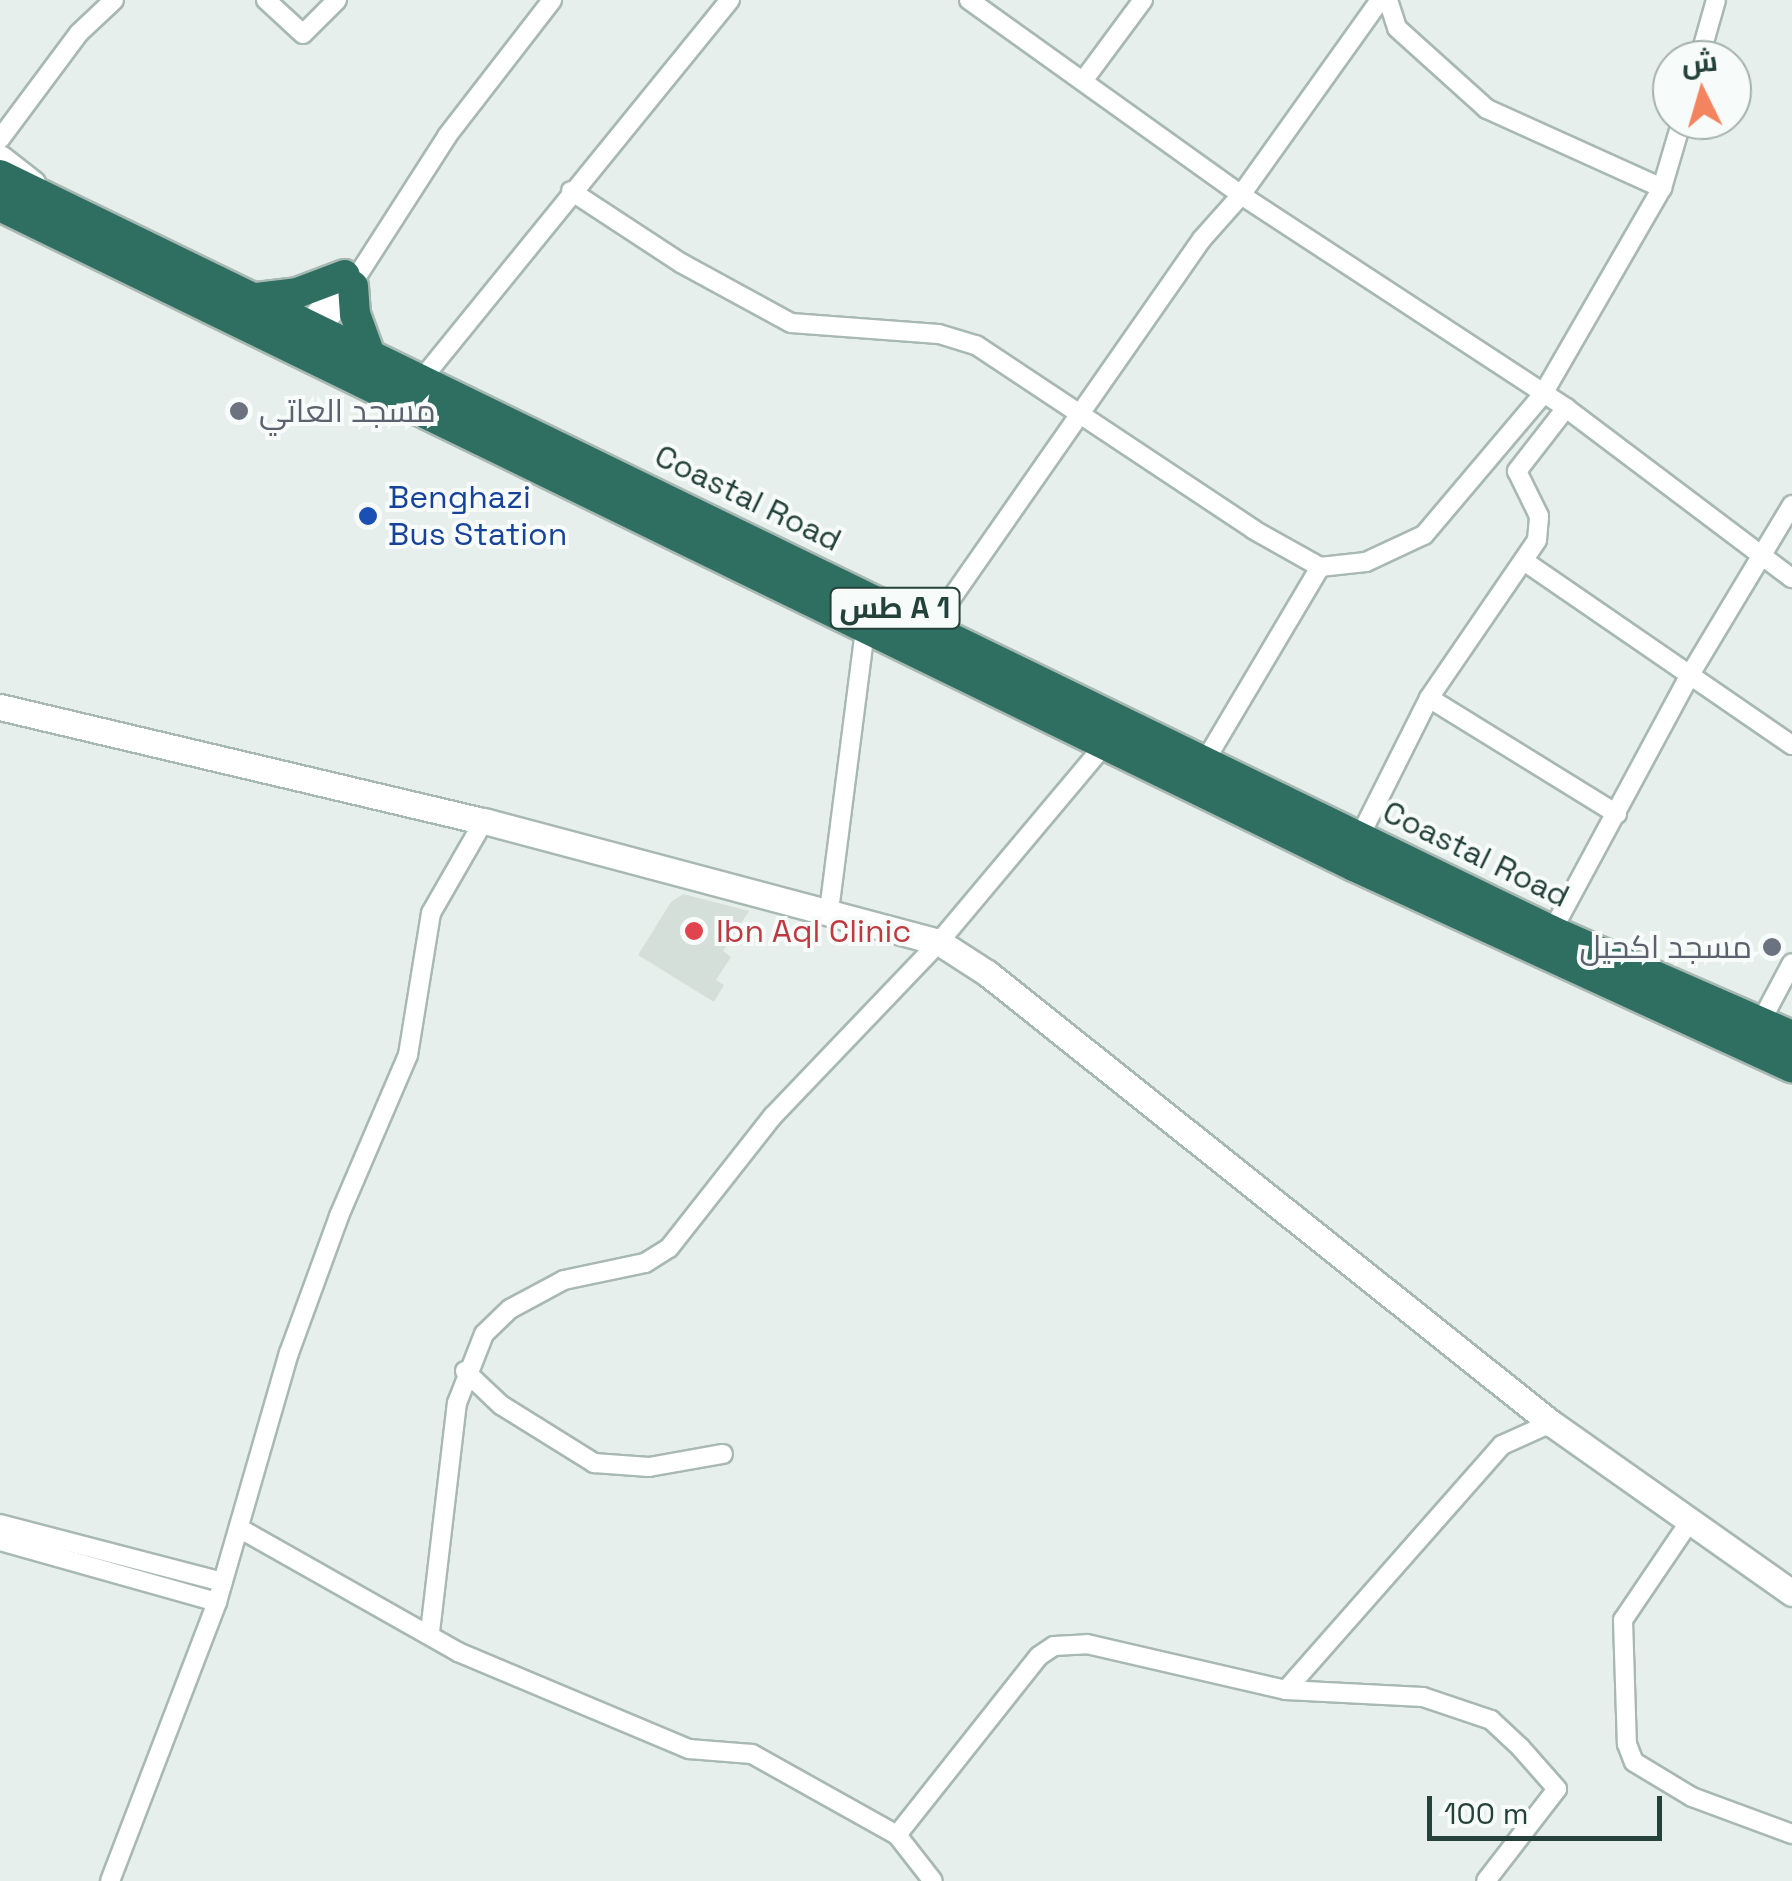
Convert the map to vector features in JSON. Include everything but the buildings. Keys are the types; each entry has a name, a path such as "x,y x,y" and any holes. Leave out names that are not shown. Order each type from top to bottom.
{"highway":[{"name":"Coastal Road","path":"0,174 1552,931 1792,1036"},
{"name":"Coastal Road","path":"0,206 1531,951 1792,1067"},
{"path":"257,298 296,293 355,273 354,314 370,355"}],"street":[{"path":"0,139 79,33 114,0"},
{"path":"266,0 303,34 337,0"},
{"path":"315,327 447,136 552,0"},
{"path":"421,380 571,190 730,0"},
{"path":"969,0 1241,195 1566,408 1762,560 1792,578"},
{"path":"1083,81 1143,0"},
{"path":"932,626 1084,416 1202,238 1241,195 1384,0 1397,28 1487,110 1662,188"},
{"path":"1705,40 1716,0"},
{"path":"571,190 681,263 791,323 939,334 976,345 1320,567 1366,562 1424,535 1543,394 1662,188 1676,140"},
{"path":"0,158 48,195"},
{"path":"1360,836 1428,698 1537,540 1539,516 1517,472 1566,408"},
{"path":"1552,931 1688,678 1792,504"},
{"path":"1524,561 1688,678 1792,746"},
{"path":"1205,761 1320,567"},
{"path":"829,911 865,630"},
{"path":"1428,698 1617,814"},
{"path":"0,708 484,821 939,942 987,973 1551,1423 1688,1524 1792,1593"},
{"path":"430,1632 465,1371 484,1334 510,1309 564,1280 645,1263 669,1248 773,1116 939,942 1106,743"},
{"path":"110,1881 224,1582 295,1337 408,1055 431,913 484,821"},
{"path":"1759,1024 1792,963"},
{"path":"465,1371 501,1405 594,1464 648,1467 723,1454"},
{"path":"1286,1690 1495,1452 1522,1432 1551,1423"},
{"path":"0,1524 224,1582"},
{"path":"1688,1524 1623,1620 1627,1744 1634,1762 1692,1797 1792,1834"},
{"path":"239,1528 430,1632 458,1652 528,1685 689,1749 752,1754 897,1835 933,1881"},
{"path":"0,1541 217,1602"},
{"path":"897,1835 1039,1656 1054,1646 1087,1644 1286,1690 1423,1697 1491,1720 1557,1790 1486,1881"}],"shaded area":[{"name":"Ibn Aql Clinic","path":"683,894 749,911 723,951 731,957 716,980 724,985 714,1002 638,955 671,902"}],"place":[{"name":"مسجد العاتي","path":"239,411"},
{"name":"Benghazi Bus Station","path":"368,516"},
{"name":"Ibn Aql Clinic","path":"694,931"},
{"name":"مسجد اكحيل","path":"1772,947"}]}
